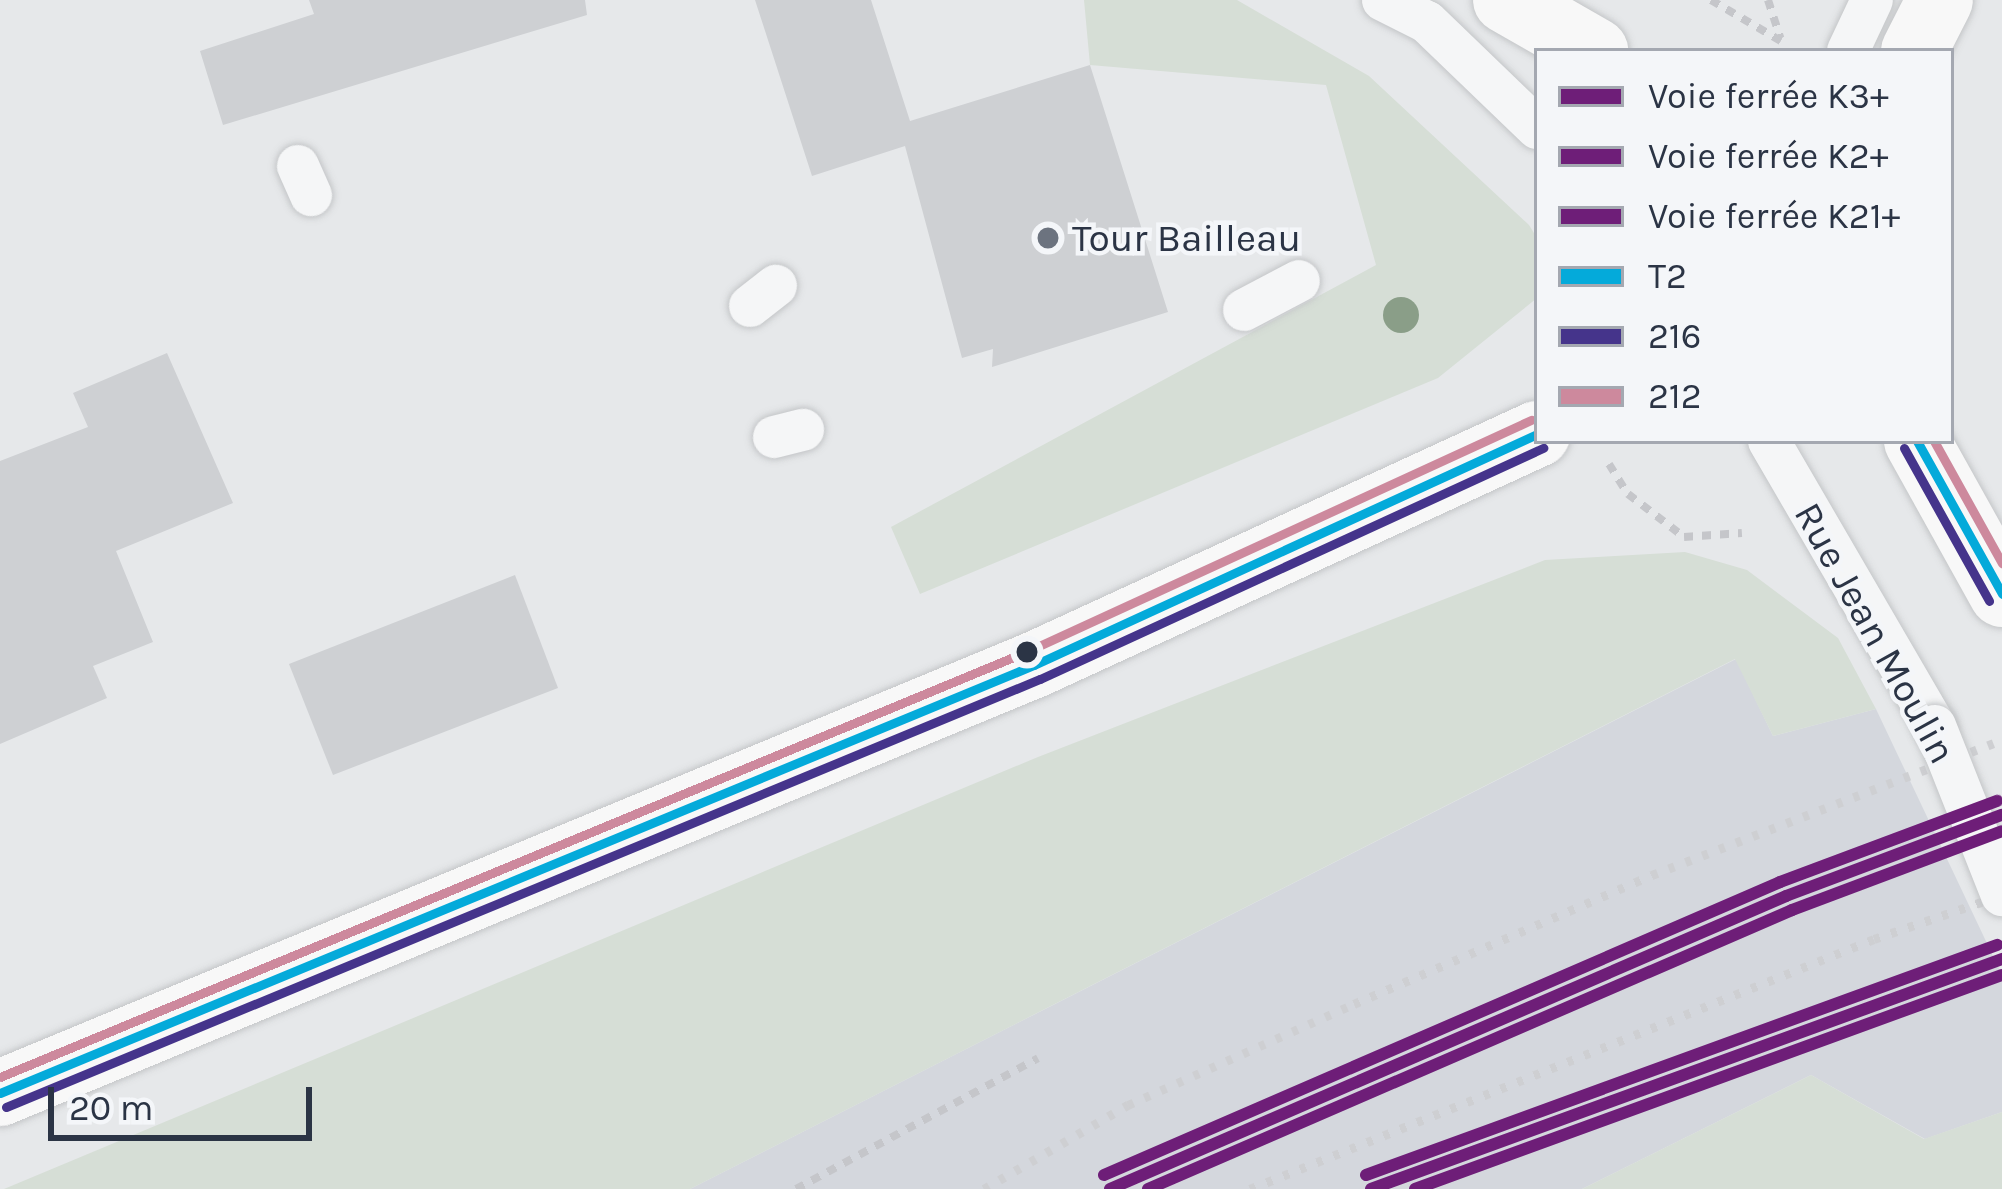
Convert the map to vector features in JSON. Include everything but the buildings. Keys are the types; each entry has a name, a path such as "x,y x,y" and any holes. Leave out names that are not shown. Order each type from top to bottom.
{"main road":[{"path":"1506,0 1590,48"},
{"path":"1916,48 1940,0"},
{"path":"0,1093 1034,665 1534,435"},
{"path":"1919,444 2002,594"}],"lane":[{"path":"1383,0 1427,22 1534,125"},
{"path":"1849,48 1872,0"},
{"path":"1244,310 1299,281"},
{"name":"Rue Jean Moulin","path":"1771,444 1935,726 2002,895"}],"path":[{"path":"1711,0 1781,41 1768,0"},
{"path":"1605,459 1628,494 1684,537 1748,532 1800,499"},
{"path":"796,1189 1038,1058"}],"shaded area":[{"path":"1084,0 1237,0 1369,76 1529,225 1534,233 1534,300 1438,378 920,594 891,527 1376,265 1326,85 1090,65"},
{"path":"1685,552 1747,570 1838,638 1876,709 1773,736 1735,659 690,1189 4,1189 1038,757 1545,560"},
{"path":"1736,659 1773,736 1876,709 2002,975 2002,1112 1925,1139 1811,1075 1582,1189 690,1189"},
{"path":"1811,1075 1924,1139 2002,1112 2002,1189 1582,1189"}],"railway":[{"path":"984,1189 1128,1105 1354,1004 1652,875 2002,740"},
{"path":"1250,1189 1874,939 2002,895"}],"rail line":[{"name":"K21+","path":"1104,1175 1780,882 1997,801"},
{"name":"K3+","path":"1110,1189 1786,896 2002,815"},
{"name":"K2+","path":"1148,1189 1792,910 2002,831"},
{"name":"K21+","path":"1366,1175 1997,945"},
{"name":"K3+","path":"1371,1189 2002,959"},
{"name":"K2+","path":"1415,1189 2002,975"}],"transit line":[{"name":"212","path":"0,1077 1028,651 1531,420"},
{"name":"T2","path":"0,1093 1034,665 1534,435"},
{"name":"T2","path":"1919,444 2002,594"},
{"name":"212","path":"1936,444 2002,563"},
{"name":"216","path":"6,1107 1040,679 1543,448"},
{"name":"216","path":"1904,448 1989,601"}],"place":[{"name":"Tour Bailleau","path":"1048,238"}]}
